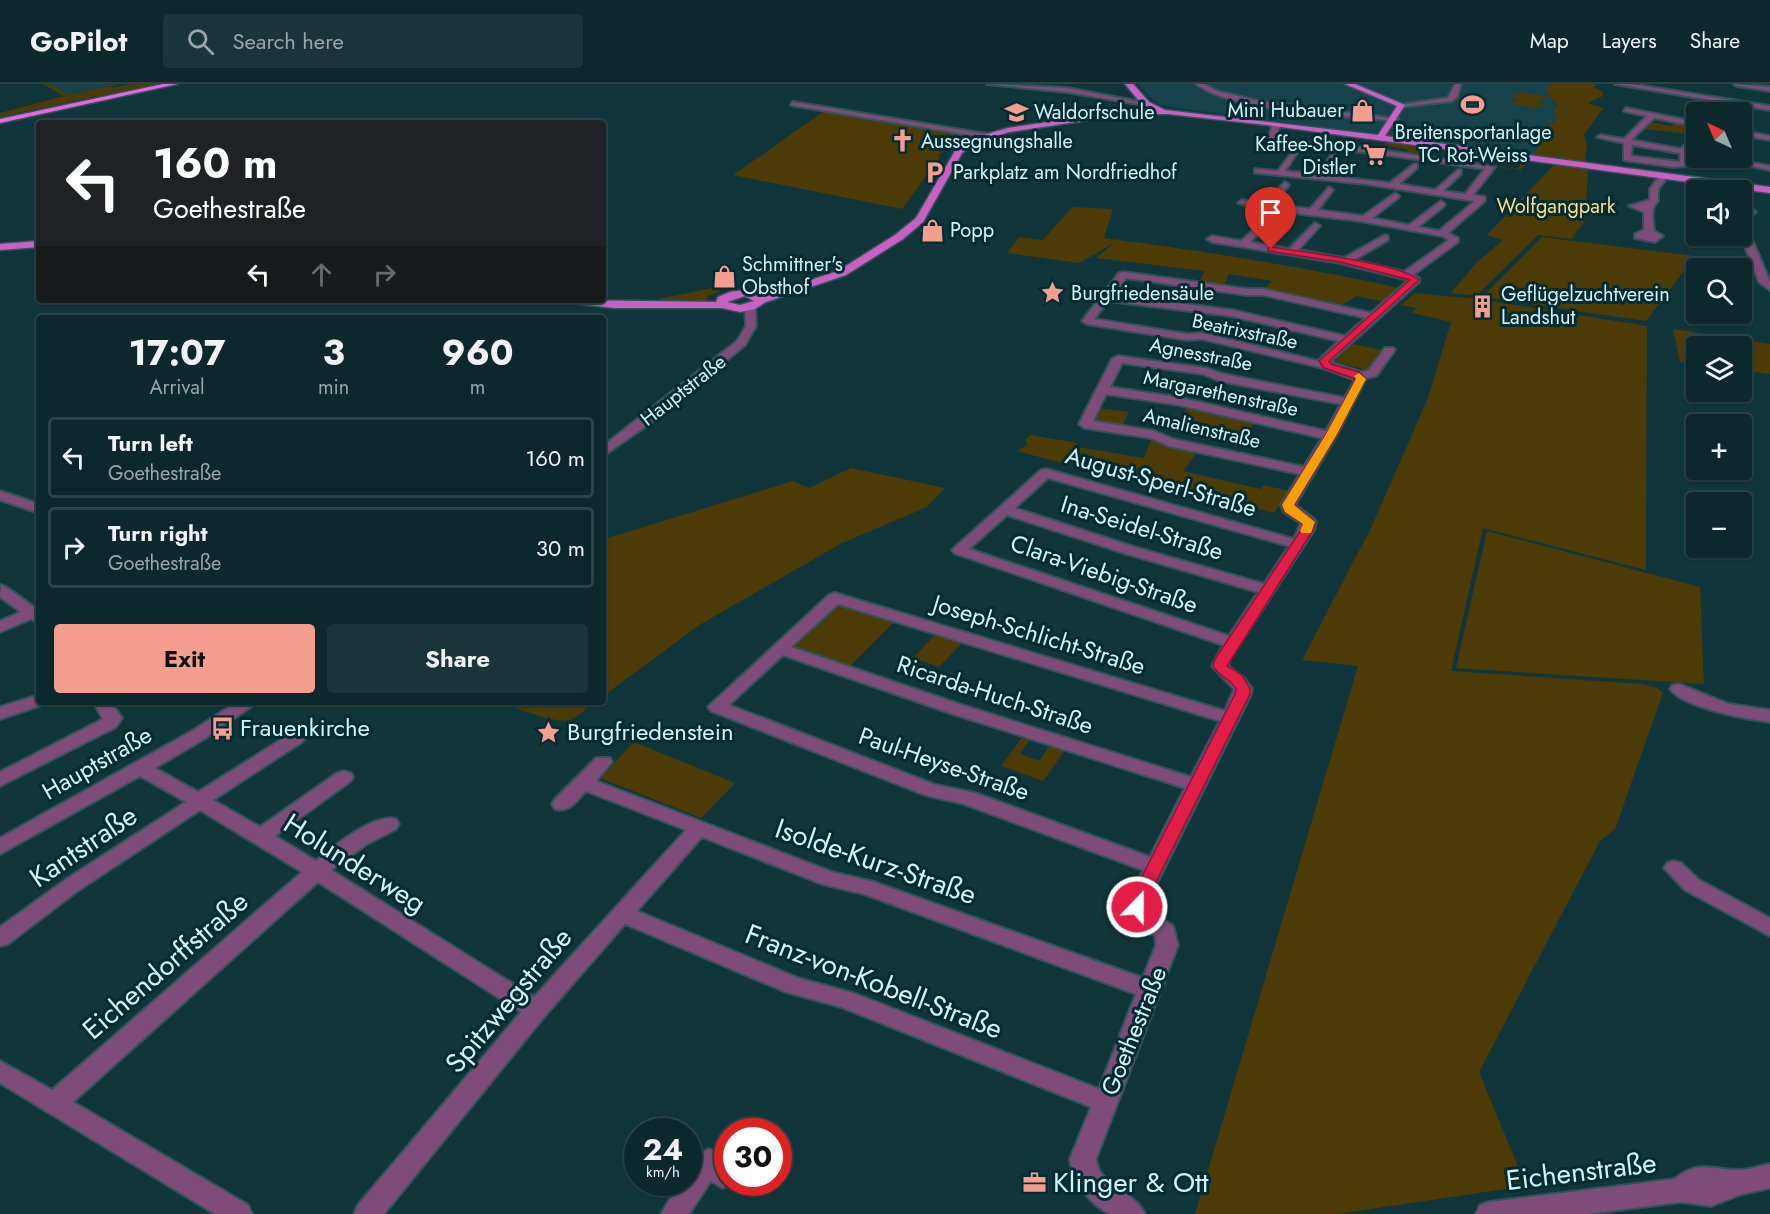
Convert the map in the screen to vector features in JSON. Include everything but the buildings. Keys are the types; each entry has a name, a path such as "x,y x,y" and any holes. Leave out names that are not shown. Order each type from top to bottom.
{"highway":[{"path":"0,120 161,84"},
{"path":"0,120 173,84"}],"main road":[{"path":"1129,84 1148,108"},
{"path":"1349,84 1401,105 1380,138"},
{"path":"722,303 734,294 759,298 784,292 833,277 865,260 920,220 959,151 969,143 987,135 1148,108 1770,189"},
{"path":"0,247 36,244"},
{"path":"597,303 686,306 722,303 751,314 759,298"}],"street":[{"path":"990,84 1057,86 1148,108"},
{"path":"1199,84 1210,91 1244,100 1394,119"},
{"path":"1401,105 1450,100 1454,97 1458,84"},
{"path":"1618,84 1665,91 1709,102 1767,107 1770,118"},
{"path":"1646,100 1680,84"},
{"path":"1737,84 1770,89"},
{"path":"793,104 987,135"},
{"path":"1636,105 1626,110 1686,122"},
{"path":"1652,116 1626,141 1628,142 1626,156 1632,160 1680,166 1684,164 1686,149"},
{"path":"1271,124 1272,141 1373,151 1491,167 1467,197"},
{"path":"1752,135 1770,138"},
{"path":"1373,151 1380,138"},
{"path":"1600,138 1684,152"},
{"path":"1281,173 1293,153"},
{"path":"1322,178 1334,157"},
{"path":"1394,185 1414,166"},
{"path":"1752,166 1770,169"},
{"path":"1758,178 1770,169"},
{"path":"1258,171 1394,185 1482,200 1443,234"},
{"path":"1436,193 1458,172"},
{"path":"1648,232 1649,207 1655,197 1654,189 1664,176"},
{"path":"1267,207 1285,185"},
{"path":"1311,213 1329,190"},
{"path":"1365,219 1395,196"},
{"path":"1242,203 1365,219 1443,234 1455,240 1406,275"},
{"path":"1411,228 1442,204"},
{"path":"1243,244 1268,220"},
{"path":"1290,253 1315,226"},
{"path":"1346,261 1385,238"},
{"path":"1212,239 1346,261 1414,278 1414,281 1327,358 1325,364 1358,376 1372,374 1389,350"},
{"path":"1750,246 1764,282 1770,287"},
{"path":"1105,297 1123,275 1247,292 1263,292 1374,317"},
{"path":"1105,297 1232,313 1348,340"},
{"name":"Beatrixstraße","path":"1105,297 1087,321 1187,337 1202,336 1310,363 1325,364"},
{"name":"Hauptstraße","path":"606,450 733,350 746,337 751,314"},
{"name":"Agnesstraße","path":"1085,424 1119,359 1205,371 1220,377 1348,402"},
{"name":"Goethestraße","path":"1132,1214 1089,1179 1082,1166 1168,938 1161,928 1139,914 1137,907 1243,689 1237,678 1223,671 1220,666 1309,522 1293,513 1288,506 1361,379 1358,376"},
{"name":"Margarethenstraße","path":"1103,390 1181,402 1330,436"},
{"name":"Amalienstraße","path":"1085,424 1154,435 1169,442 1309,472"},
{"name":"August-Sperl-Straße","path":"1004,509 1046,472 1297,544"},
{"path":"0,495 36,508"},
{"name":"Clara-Viebig-Straße","path":"1004,509 959,550 1234,643"},
{"name":"Ina-Seidel-Straße","path":"1004,509 1128,550 1267,590"},
{"path":"1,590 36,613"},
{"name":"Joseph-Schlicht-Straße","path":"780,649 835,598 1230,718"},
{"path":"0,627 36,613"},
{"name":"Paul-Heyse-Straße","path":"780,649 717,707 932,790 968,798 1155,867"},
{"name":"Ricarda-Huch-Straße","path":"780,649 956,709 1197,785"},
{"path":"1679,689 1703,702 1750,715 1770,716"},
{"path":"0,713 36,701"},
{"path":"0,780 110,723 113,718 104,705"},
{"name":"Hauptstraße","path":"0,847 141,768 244,705"},
{"name":"Kantstraße","path":"0,938 72,885 187,812 210,792 296,738"},
{"path":"561,804 603,762"},
{"name":"Holunderweg","path":"141,768 261,836 536,1010"},
{"path":"261,836 344,777"},
{"name":"Isolde-Kurz-Straße","path":"584,783 829,879 867,887 1150,990"},
{"name":"Eichendorffstraße","path":"53,1104 196,975 317,873 372,830 389,824"},
{"name":"Spitzwegstraße","path":"367,1214 536,1010 699,828"},
{"path":"1674,868 1692,885 1770,928"},
{"name":"Franz-von-Kobell-Straße","path":"622,914 794,986 845,999 1105,1102"},
{"path":"0,1071 239,1214"},
{"path":"674,1214 709,1161 714,1166"},
{"name":"Eichenstraße","path":"1489,1214 1681,1190 1702,1195 1724,1192 1738,1182 1770,1176"}],"shaded area":[{"path":"50,84 122,84 68,95"},
{"path":"1137,84 1552,84 1545,89 1558,107 1558,118 1547,128 1534,155 1176,108 1158,104"}],"green space":[{"path":"43,84 50,84 68,95 112,86 111,88 132,84 155,84 0,117 0,113 64,96"},
{"path":"1552,84 1596,84 1594,87 1603,92 1603,96 1588,103 1603,108 1584,135 1587,144 1585,162 1534,155 1547,128 1558,118 1553,110 1558,106 1544,89"},
{"path":"1521,92 1549,97 1537,102 1547,104 1535,108 1507,103 1519,99 1510,96"},
{"path":"827,109 966,132 938,156 940,157 902,209 733,175"},
{"path":"1677,121 1686,123 1686,133 1642,129 1649,122 1672,126"},
{"path":"1388,142 1397,142 1531,160 1520,170 1461,162 1518,169 1523,160 1428,147 1423,148 1418,154 1451,160 1405,154 1408,150 1384,145"},
{"name":"Wolfgangpark","path":"1555,164 1588,169 1585,221 1571,239 1538,235 1476,296 1451,293 1477,262 1503,240 1487,235"},
{"path":"1072,207 1113,209 1104,238 1252,260 1399,288 1384,302 1357,296 1338,307 1262,290 1273,281 1229,274 1223,288 1198,284 1205,271 1096,258 1114,243 1079,263 1007,253 1019,237 1043,240"},
{"path":"1542,237 1695,256 1686,258 1686,268 1646,321 1482,297"},
{"path":"712,288 721,291 708,296 705,302 656,305 659,299"},
{"path":"1415,293 1478,299 1647,326 1646,570 1483,528 1451,671 1643,684 1657,688 1663,693 1615,829 1600,841 1479,1072 1526,1186 1337,1214 1195,1214 1358,666 1302,660 1371,528 1428,398 1451,322 1412,313 1416,308 1401,305"},
{"path":"1673,329 1718,336 1686,336 1686,363 1680,362"},
{"path":"1752,341 1770,344 1770,374 1752,371"},
{"path":"1353,344 1382,350 1370,371 1334,361"},
{"path":"1096,408 1129,412 1121,428 1091,422"},
{"path":"1186,408 1254,423 1243,439 1178,426"},
{"path":"1030,435 1078,443 1077,447 1144,458 1151,440 1198,451 1183,471 1261,489 1263,485 1289,491 1274,513 1070,456 1062,463 1017,451 1027,445 1025,440"},
{"path":"851,468 945,488 927,507 840,544 701,624 606,694 606,538 793,481 809,488"},
{"path":"1487,531 1700,587 1704,684 1456,668"},
{"path":"836,603 895,621 848,668 791,649 790,644"},
{"path":"936,634 962,643 939,667 913,658"},
{"path":"509,705 591,705 572,719 565,720 547,718"},
{"path":"1023,736 1031,738 1020,754 1039,761 1050,745 1065,750 1043,781 1001,766"},
{"path":"634,742 735,783 701,818 600,778"}],"slow traffic":[{"path":"1306,531 1309,522 1293,513 1288,505 1330,436 1361,379 1359,376"}],"place":[{"name":"Breitensportanlage TC Rot-Weiss","path":"1473,104"},
{"name":"Mini Hubauer","path":"1362,110"},
{"name":"Waldorfschule","path":"1016,112"},
{"name":"Aussegnungshalle","path":"903,141"},
{"name":"Kaffee-Shop Distler","path":"1374,155"},
{"name":"Parkplatz am Nordfriedhof","path":"935,172"},
{"name":"Popp","path":"932,230"},
{"name":"Schmittner's Obsthof","path":"724,276"},
{"name":"Burgfriedensäule","path":"1053,293"},
{"name":"Geflügelzuchtverein Landshut","path":"1483,306"},
{"name":"Frauenkirche","path":"222,728"},
{"name":"Burgfriedenstein","path":"549,732"},
{"name":"Klinger & Ott","path":"1035,1182"}],"route":[{"path":"1137,907 1242,694 1242,684 1237,678 1223,671 1220,666 1222,659 1307,530 1309,522 1293,513 1288,505 1361,379 1355,374 1327,366 1324,361 1415,280 1406,275 1340,260 1271,249"}]}
